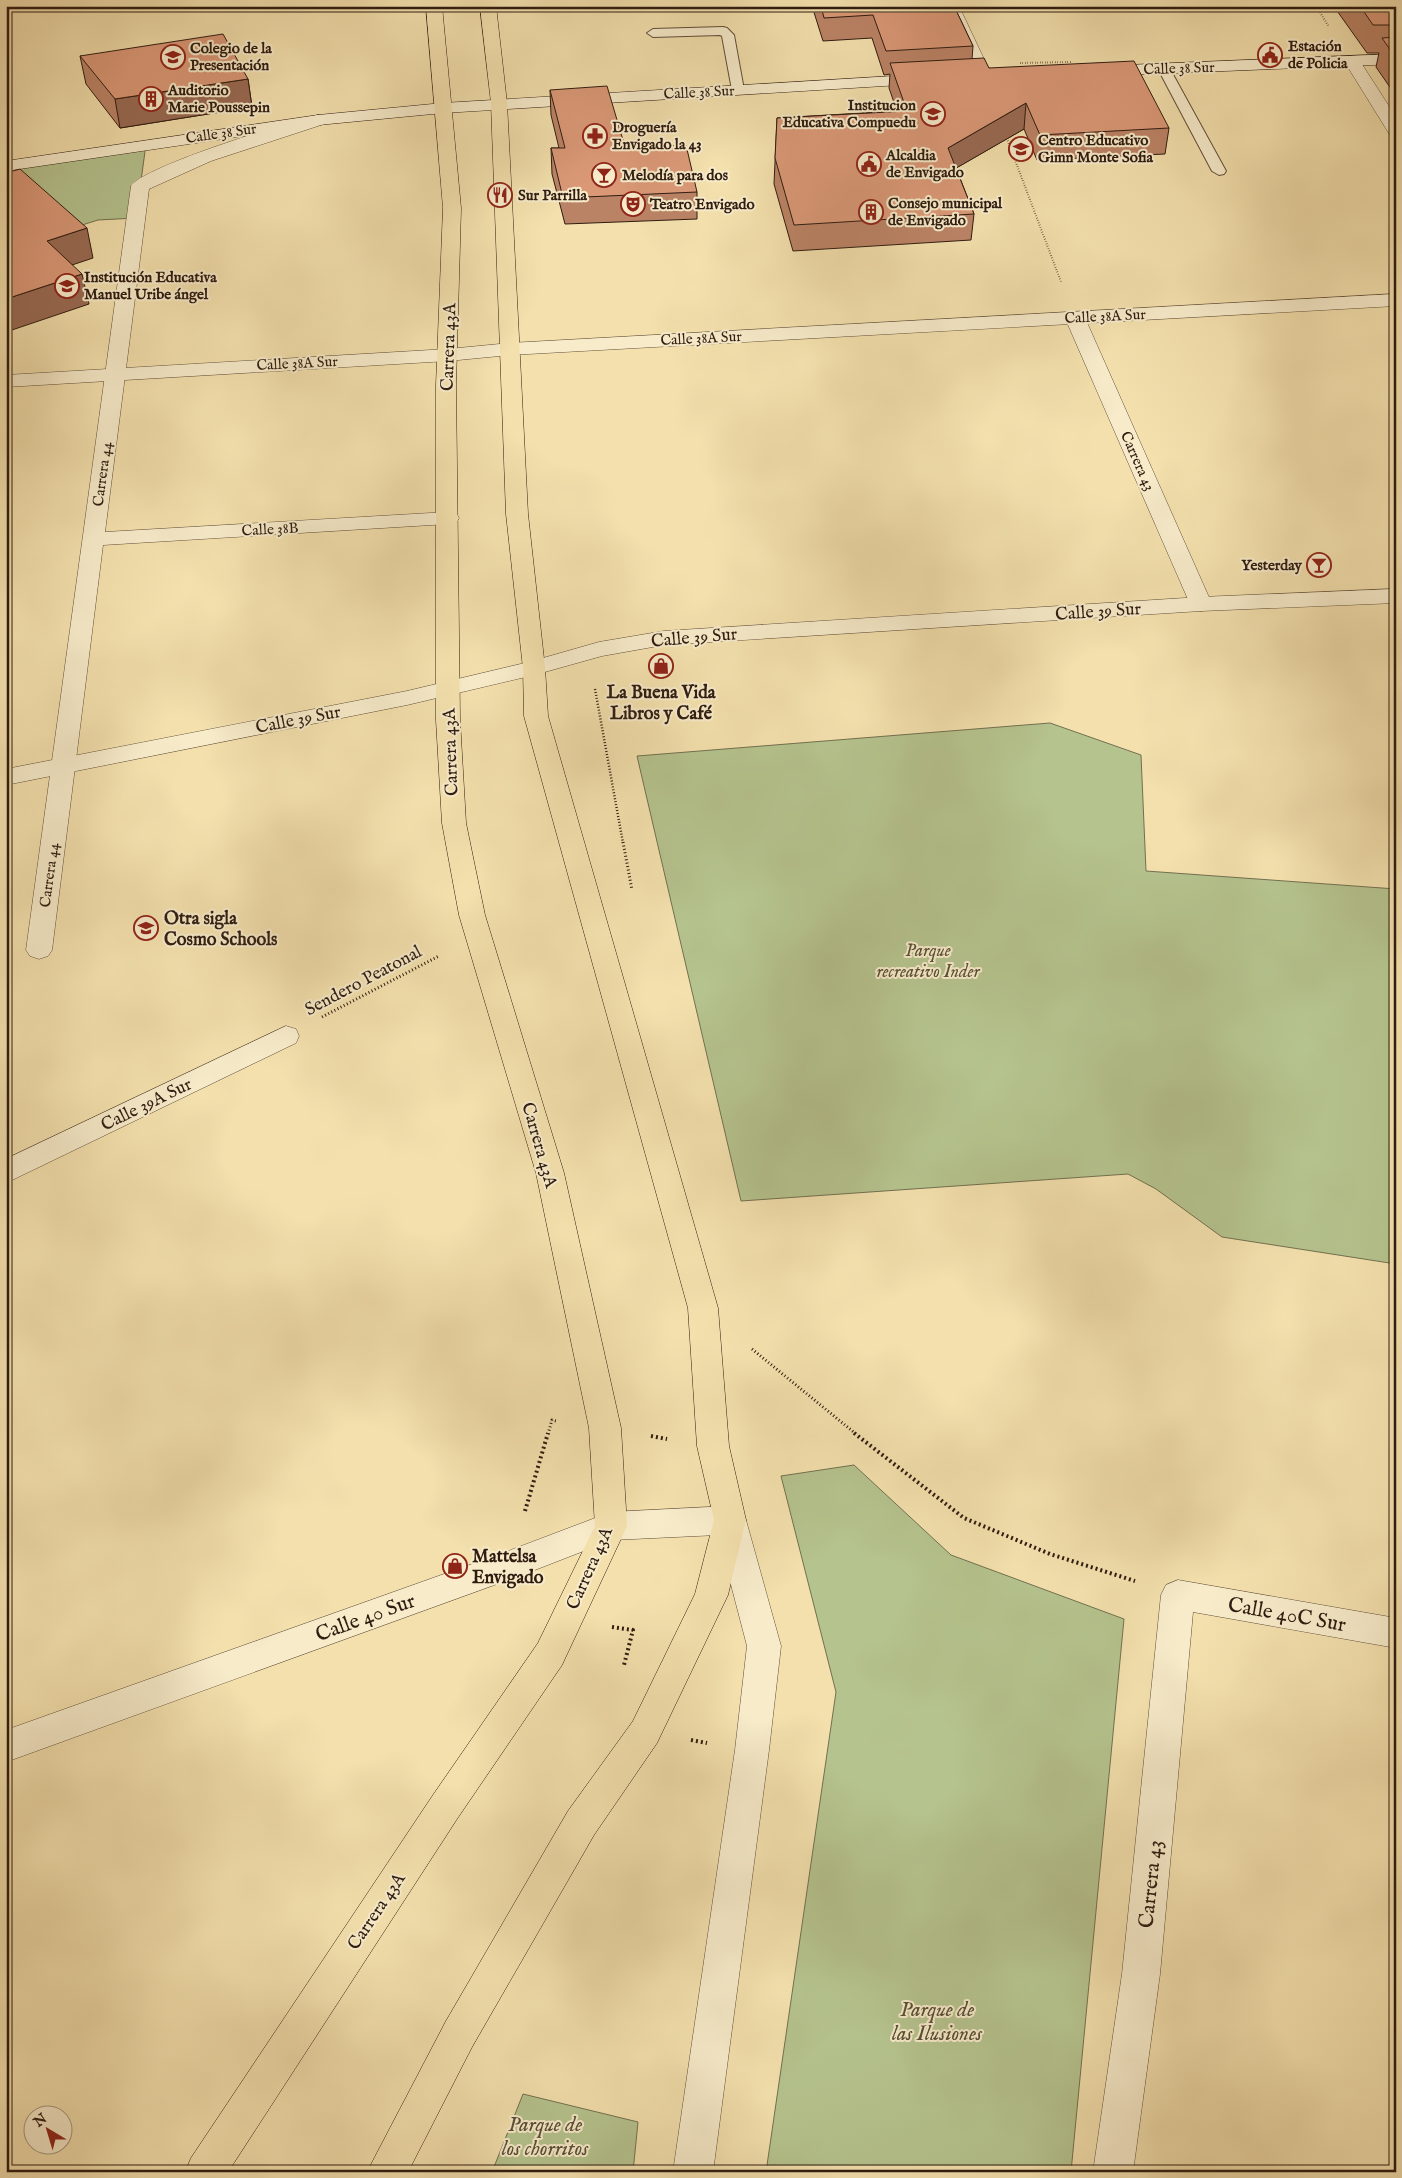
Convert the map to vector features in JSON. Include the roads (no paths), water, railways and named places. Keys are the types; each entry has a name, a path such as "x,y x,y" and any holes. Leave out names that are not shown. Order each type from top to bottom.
{"main road":[{"name":"Carrera 43A","path":"205,2172 445,1807 550,1654 611,1526 605,1428 552,1182 472,915 454,823 448,720 448,355 452,208 434,6"},
{"path":"387,2172 459,2034 581,1823 645,1732 710,1595 730,1520 713,1446 703,1308 536,716 534,668 518,514 499,103 488,6"}],"street":[{"path":"951,6 977,77 1002,76"},
{"name":"Calle 38 Sur","path":"1088,72 1396,60"},
{"path":"1352,61 1396,131"},
{"name":"Calle 38 Sur","path":"6,166 318,120 443,108 499,103 943,78"},
{"name":"Carrera 44","path":"39,950 140,186 209,155 318,120"},
{"name":"Calle 38A Sur","path":"6,381 448,355 510,349 1396,300"},
{"name":"Carrera 43","path":"1075,318 1201,604"},
{"name":"Calle 38B","path":"93,539 448,518"},
{"name":"Calle 39 Sur","path":"6,777 64,764 408,698 534,668 599,649 664,638 1201,604 1396,596"},
{"name":"Calle 39A Sur","path":"6,1172 286,1036"},
{"path":"692,2172 752,1750 764,1646 730,1520"},
{"name":"Calle 40 Sur","path":"6,1746 500,1569 611,1526 730,1520"},
{"name":"Carrera 43","path":"1113,2172 1141,1974 1178,1595"},
{"name":"Calle 40C Sur","path":"1178,1595 1396,1633"}],"lane":[{"path":"653,32 723,31 728,35 738,90"},
{"path":"1164,69 1219,171"}],"place":[{"name":"Estación de Policia","path":"1270,55"},
{"name":"Colegio de la Presentación","path":"173,57"},
{"name":"Auditorio Marie Poussepin","path":"151,99"},
{"name":"Institucion Educativa Compuedu","path":"933,114"},
{"name":"Droguería Envigado la 43","path":"595,136"},
{"name":"Centro Educativo Gimn Monte Sofia","path":"1021,149"},
{"name":"Alcaldia de Envigado","path":"869,164"},
{"name":"Melodía para dos","path":"604,175"},
{"name":"Sur Parrilla","path":"500,195"},
{"name":"Teatro Envigado","path":"633,204"},
{"name":"Consejo municipal de Envigado","path":"871,212"},
{"name":"Institución Educativa Manuel Uribe ángel","path":"67,286"},
{"name":"Yesterday","path":"1319,565"},
{"name":"La Buena Vida Libros y Café","path":"661,666"},
{"name":"Otra sigla Cosmo Schools","path":"146,928"},
{"name":"Mattelsa Envigado","path":"455,1566"}],"park label":[{"name":"Parque recreativo Inder","path":"928,960"},
{"name":"Parque de las Ilusiones","path":"937,2021"},
{"name":"Parque de los chorritos","path":"545,2136"}]}
